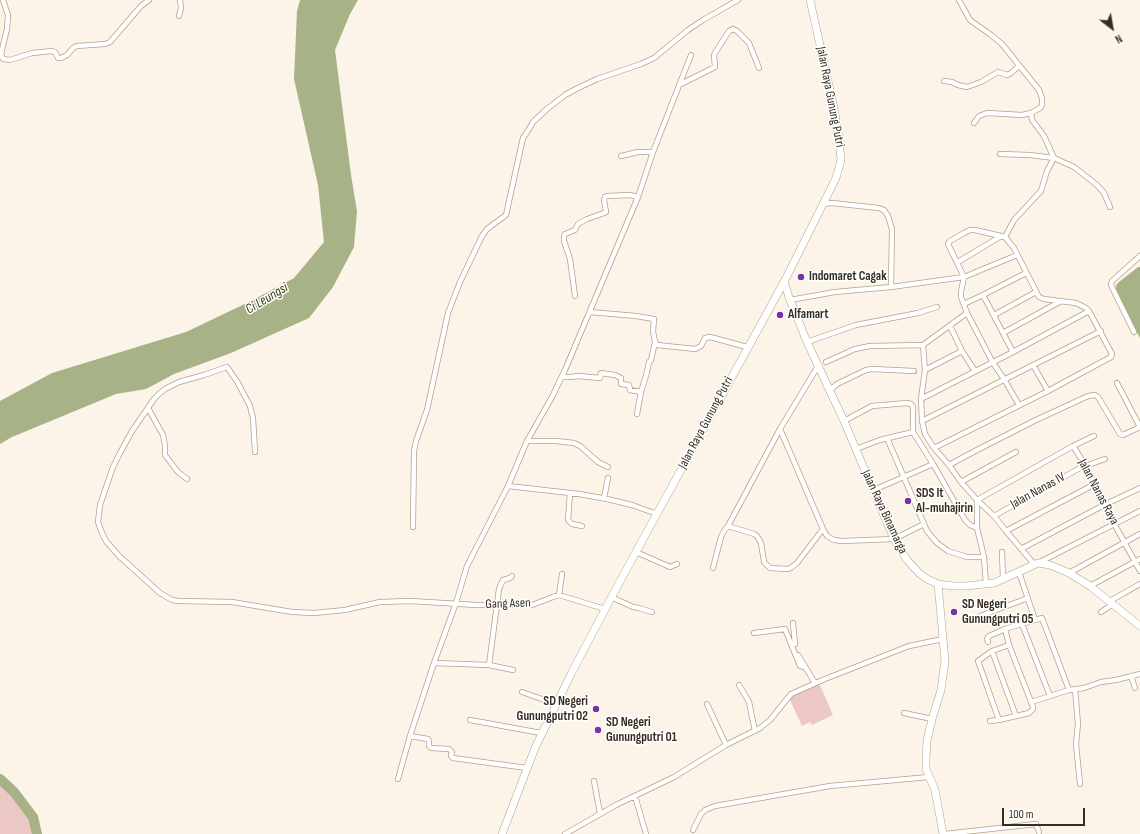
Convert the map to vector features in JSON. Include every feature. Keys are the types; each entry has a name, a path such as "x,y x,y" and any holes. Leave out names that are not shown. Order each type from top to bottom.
{"main road":[{"name":"Jalan Raya Gunung Putri","path":"502,834 541,733 611,597 784,282 834,183 839,169 841,150 834,108 810,0"},
{"name":"Jalan Raya Binamarga","path":"784,282 807,342 856,449 894,539 912,566 927,579 938,584"},
{"path":"944,834 935,790 926,768 927,742 941,690 945,661 938,584 953,586 994,583 1036,564 1050,565 1069,573 1090,586 1112,602 1140,626"}],"street":[{"path":"3,0 8,18 1,54 3,59 6,60 54,51 57,57 61,58 67,55 75,46 105,44 110,42 141,6 150,0"},
{"path":"140,0 141,6"},
{"path":"179,16 181,8 180,0"},
{"path":"413,527 414,451 427,410 448,314 460,282 482,236 487,229 506,215 523,138 533,122 566,95 597,79 654,58 688,30 738,0"},
{"path":"959,0 970,20 1001,42 1039,90 1042,98 1042,105 1040,108 1031,113 987,113 980,116 974,123"},
{"path":"679,86 715,67 715,53 729,31 733,29 749,43 759,68"},
{"path":"398,779 410,736 456,603 467,566 508,486 527,442 562,377 638,197 652,152 691,56"},
{"path":"944,81 952,82 958,86 967,87 981,82 998,72 1007,74 1011,73 1019,66"},
{"path":"1031,113 1032,120 1044,136 1054,158"},
{"path":"621,156 638,152 652,152"},
{"path":"1000,154 1030,155 1054,158 1074,167 1092,180 1104,192 1110,206"},
{"path":"958,262 1003,236 1014,220 1041,190 1047,171 1054,158"},
{"path":"574,296 570,259 564,241 565,234 575,230 578,224 587,219 606,212 605,197 630,195 638,197"},
{"path":"823,204 832,203 879,208 884,210 888,216 892,229 891,287"},
{"path":"934,448 1048,391 1112,356 1101,331 1086,308 1076,303 1039,297 1017,255 1003,236 970,230 950,241 948,244 964,277 961,297 967,313 993,363 1019,405"},
{"path":"790,300 835,292 891,287 964,277 1017,255"},
{"path":"1134,332 1111,285 1112,281 1140,256"},
{"path":"964,304 1026,272"},
{"path":"994,315 1036,292"},
{"path":"984,295 1014,352"},
{"path":"1003,333 1061,301"},
{"path":"807,342 856,325 918,313 937,307"},
{"path":"921,399 1014,352 1089,311"},
{"path":"590,312 654,319 653,331 655,342 641,392 637,414"},
{"path":"826,362 863,347 923,345 967,313"},
{"path":"950,326 962,351 975,371"},
{"path":"922,421 1101,331"},
{"path":"655,342 657,345 696,349 701,346 705,338 710,337 748,347"},
{"path":"923,345 925,370 921,399 922,421 925,434 961,482 994,516 1021,549 1036,564 1140,511"},
{"path":"925,370 962,351"},
{"path":"1033,365 1048,391"},
{"path":"713,568 721,537 780,429 818,366"},
{"name":"Gang Asen","path":"255,452 253,418 250,406 238,383 227,367 179,382 159,394 148,408 123,447 113,467 100,505 98,522 106,541 118,556 166,597 179,601 232,602 284,611 314,613 345,610 380,602 411,601 532,605 559,595"},
{"path":"829,391 837,384 866,370 914,371"},
{"path":"562,377 585,376 600,378 601,373 615,375 621,378 620,384 630,385 630,390 641,392"},
{"path":"949,465 1036,420 1088,396 1094,395 1098,397 1121,435 1140,427 1117,383"},
{"path":"844,422 872,406 907,403 911,404 913,407 913,432 965,520 970,525 977,528"},
{"path":"148,408 163,435 165,455 178,472 186,478"},
{"path":"780,429 822,529 827,536 834,540 842,541 894,539 924,524"},
{"path":"856,449 887,438 913,432"},
{"path":"1073,446 1094,436"},
{"path":"887,438 927,531 937,543 948,551 967,557 984,557"},
{"path":"527,442 556,441 574,443 580,446 598,462 608,467"},
{"name":"Jalan Nanas Raya","path":"977,500 1073,446 1086,466 1104,505 1125,542 1138,561 1140,571"},
{"path":"961,482 1016,452"},
{"name":"Jalan Nanas IV","path":"994,516 1086,466 1106,459"},
{"path":"874,490 933,464"},
{"path":"604,498 608,478"},
{"path":"1006,531 1095,484"},
{"path":"508,486 604,498 632,505 657,514"},
{"path":"1021,549 1104,505 1140,488"},
{"path":"570,493 568,520 572,524 582,526"},
{"path":"977,500 977,528 984,557 986,584"},
{"path":"728,526 758,536 761,543 764,562 770,568 788,569 796,563 822,529"},
{"path":"1069,573 1140,534"},
{"path":"636,552 670,567 677,564"},
{"path":"1002,552 1003,579"},
{"path":"1090,586 1138,561"},
{"path":"1019,572 1034,620"},
{"path":"562,574 559,595 605,609"},
{"path":"489,666 500,589 502,582 512,576"},
{"path":"1100,612 1112,602 1140,584"},
{"path":"611,597 633,608 639,608 652,612"},
{"path":"980,616 1028,598"},
{"path":"988,642 987,639 989,636 1005,629 1042,618 1069,690"},
{"path":"793,623 794,641 797,653 815,682"},
{"path":"1022,624 1050,696"},
{"path":"754,633 785,629 800,666 805,667"},
{"path":"990,721 1029,713 1033,707 1009,645 1005,629"},
{"path":"565,834 600,813 674,778 726,746 755,731 770,720 790,694 815,682 909,646 943,639"},
{"path":"999,720 978,661 992,650 1009,645"},
{"path":"992,650 1016,716"},
{"path":"434,663 489,666 513,670"},
{"path":"1031,702 1069,690 1084,688 1101,682 1140,674"},
{"path":"1132,676 1135,688"},
{"path":"739,685 749,702 755,731"},
{"path":"1075,689 1078,724 1076,744 1080,784"},
{"path":"522,692 556,704"},
{"path":"707,704 726,746"},
{"path":"904,713 932,719"},
{"path":"470,720 541,733"},
{"path":"410,736 421,737 428,740 431,748 449,749 452,752 451,756 453,758 527,768"},
{"path":"693,830 701,814 705,810 715,806 830,786 929,776"},
{"path":"594,781 600,813"},
{"path":"635,796 646,834"},
{"path":"944,834 1036,824 1039,832"}],"shaded area":[{"path":"819,683 833,715 812,725 810,722 802,726 789,698 792,695"},
{"path":"0,779 14,792 33,817 37,834 0,834"}],"water":[{"name":"Ci Leungsi","path":"300,0 358,0 350,14 335,50 357,211 354,247 333,287 309,318 231,353 174,374 146,389 116,394 12,437 0,444 0,401 52,373 186,332 253,300 294,278 324,242 318,185 294,79 297,11"},
{"path":"1140,267 1140,338 1116,290 1117,284"}],"waterway":[{"path":"0,779 14,792 33,817 37,834"}],"place":[{"name":"Indomaret Cagak","path":"801,277"},
{"name":"Alfamart","path":"780,315"},
{"name":"SDS It Al-muhajirin","path":"908,501"},
{"name":"SD Negeri Gunungputri 05","path":"954,612"},
{"name":"SD Negeri Gunungputri 02","path":"596,709"},
{"name":"SD Negeri Gunungputri 01","path":"598,730"}]}
